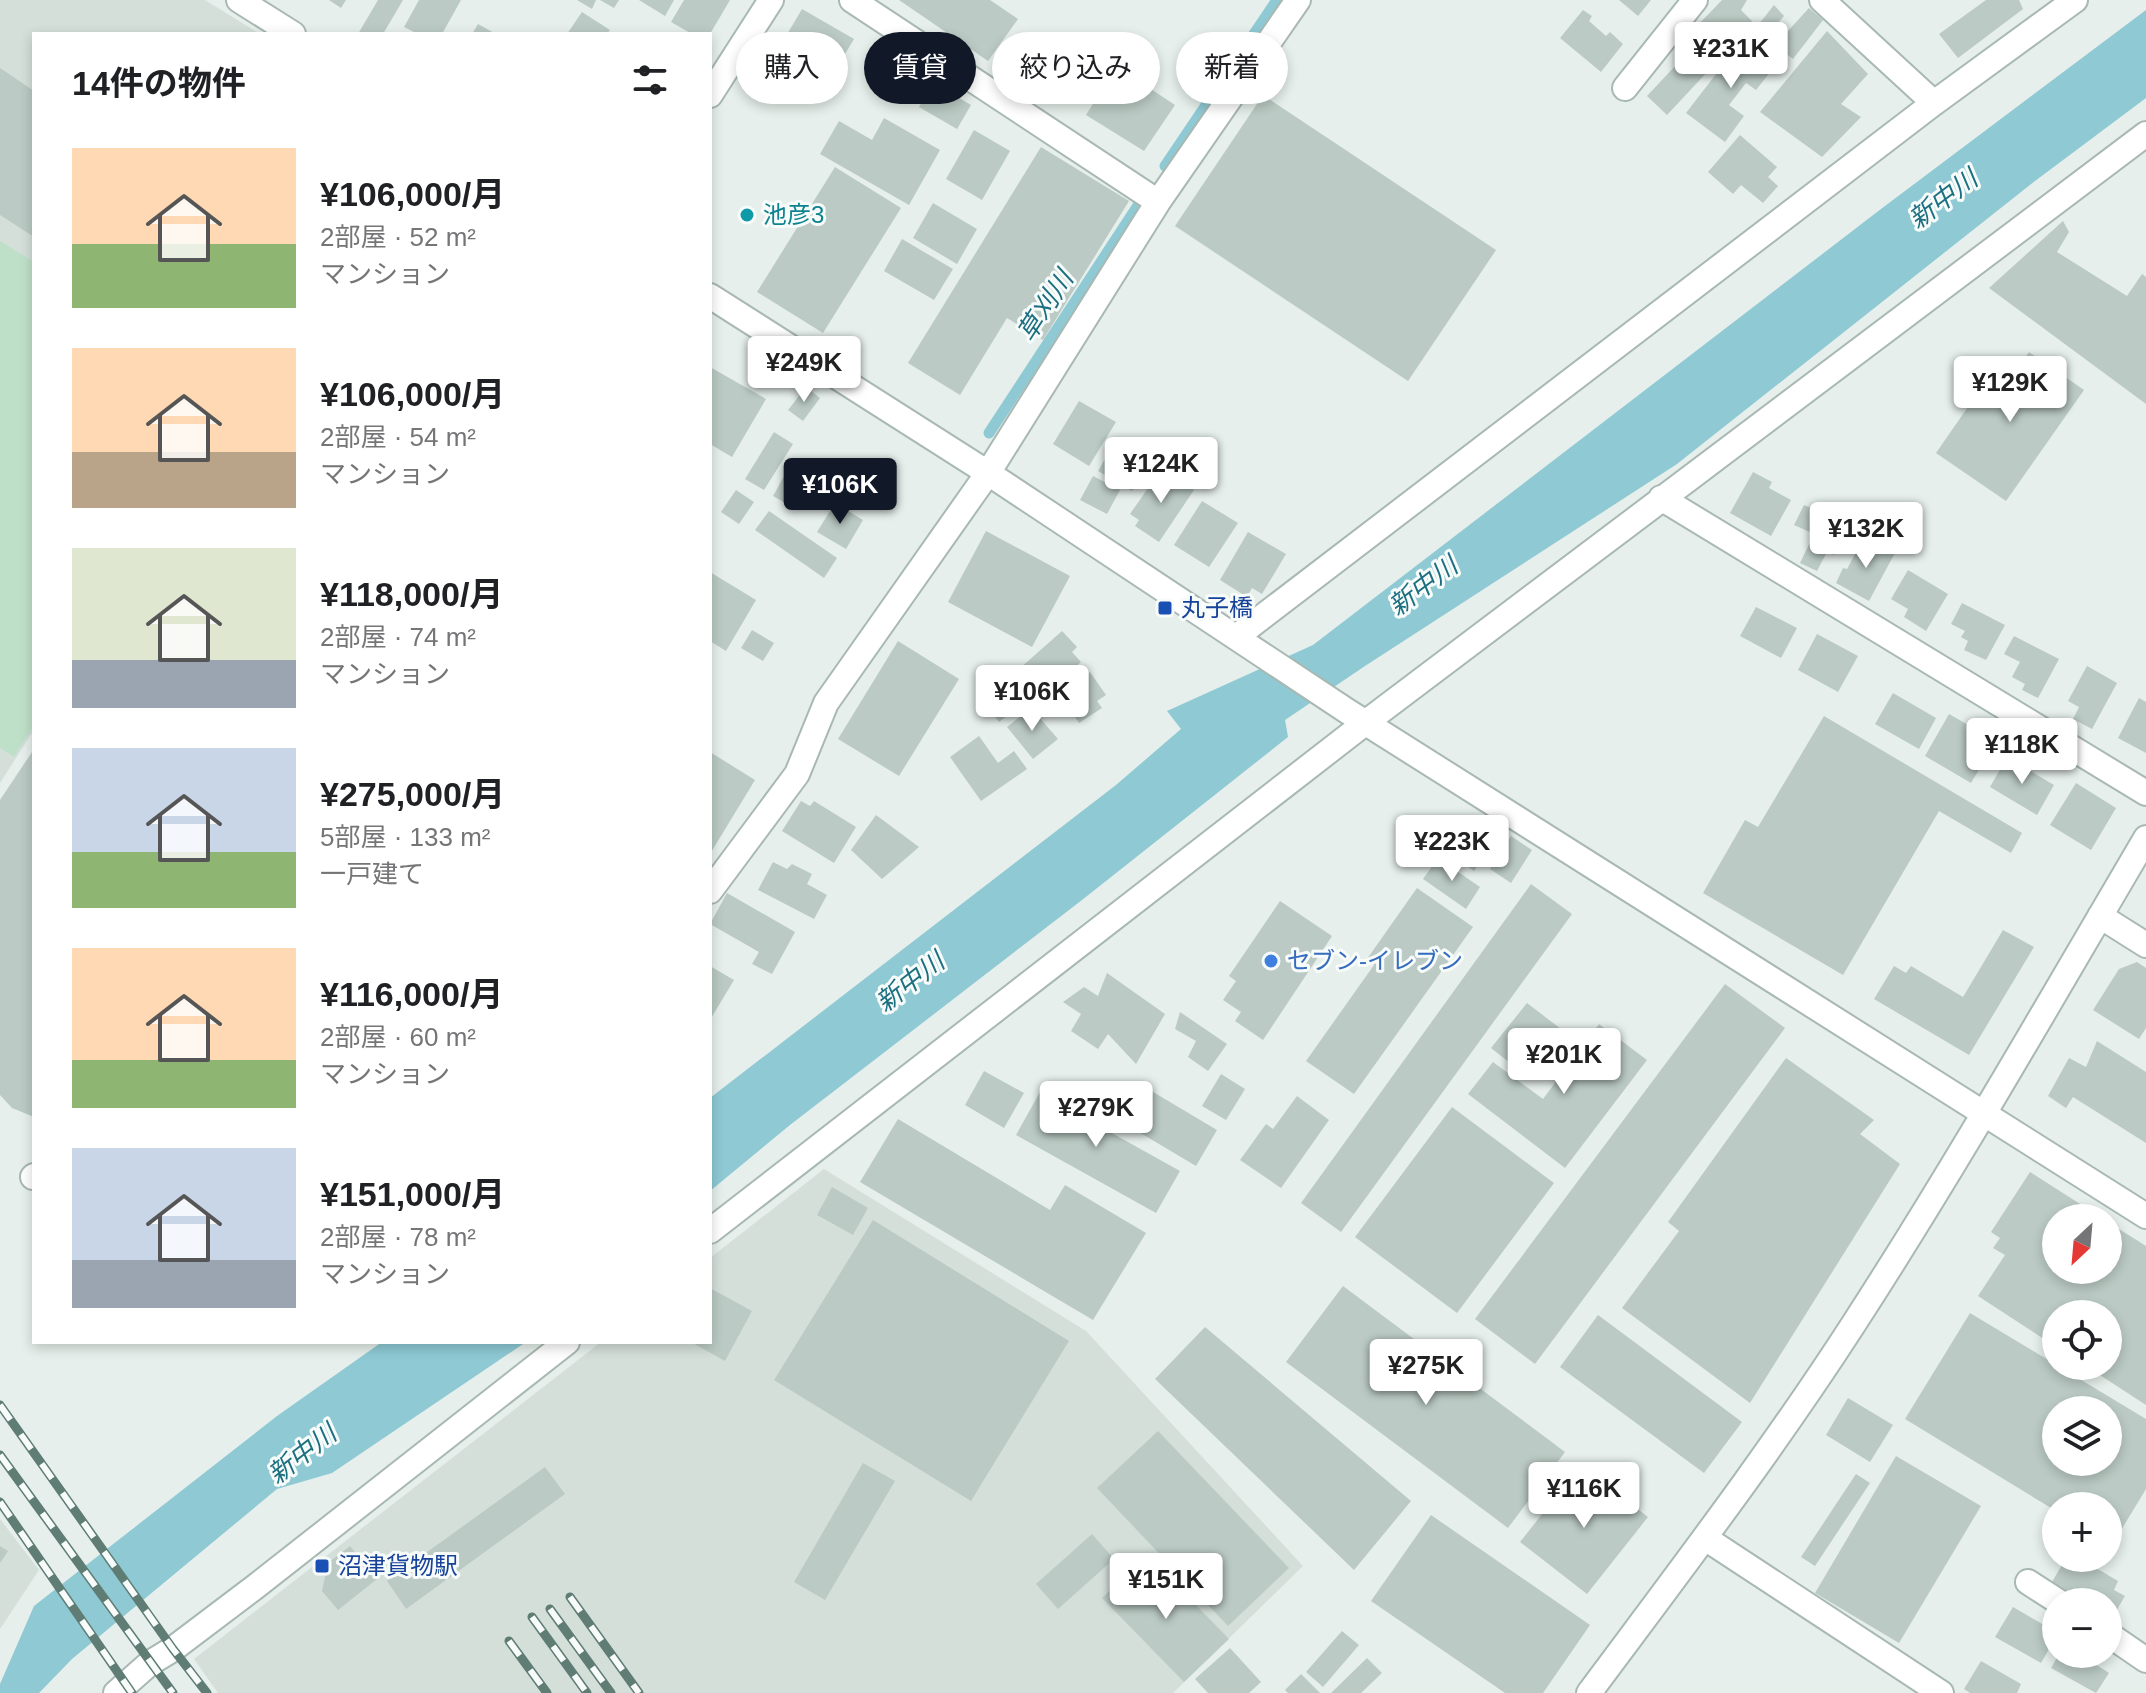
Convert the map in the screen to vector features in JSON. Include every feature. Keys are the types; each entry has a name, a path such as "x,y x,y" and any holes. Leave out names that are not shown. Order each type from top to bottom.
{"street":[{"path":"240,0 290,32"},
{"path":"712,92 771,0"},
{"path":"852,0 1158,202"},
{"path":"712,888 797,774 826,703 988,473 1158,202 1298,0"},
{"path":"1625,88 1695,0"},
{"path":"1822,0 1934,103"},
{"path":"1236,637 1934,103 2075,0"},
{"path":"712,1229 1356,717 1661,498 2146,134"},
{"path":"712,297 988,473 1356,717 2146,1216"},
{"path":"1661,498 2146,793"},
{"path":"1589,1693 1705,1538 1852,1327 1984,1114 2146,838"},
{"path":"2100,916 2146,945"},
{"path":"116,1693 150,1663 255,1587 559,1344"},
{"path":"1705,1538 1941,1693"},
{"path":"2028,1582 2042,1591"},
{"path":"2122,1644 2146,1660"}],"shaded area":[{"path":"0,0 205,0 257,32 32,32 32,733 0,783"},
{"path":"824,1169 1086,1331 1303,1566 1173,1693 218,1693 194,1659 598,1344 712,1344 712,1256"},
{"path":"0,1519 39,1570 0,1629"}],"green space":[{"path":"0,241 32,261 32,728 14,757 0,748"}],"water":[{"name":"新中川","path":"2146,10 2146,98 2035,181 1677,464 1285,720 1288,737 790,1125 712,1189 712,1096 1116,785 1181,729 1167,711 1313,645"},
{"name":"新中川","path":"379,1344 523,1344 332,1473 277,1489 72,1659 39,1693 0,1693 0,1684 34,1606 277,1416"}],"building":[{"path":"329,0 346,0 341,8"},
{"path":"378,0 403,0 384,32 359,32"},
{"path":"419,0 461,0 443,32 414,32 404,27"},
{"path":"577,0 596,0 592,9"},
{"path":"600,0 619,0 614,8"},
{"path":"639,0 674,0 665,16"},
{"path":"684,0 730,0 711,32 688,32 671,22"},
{"path":"899,0 990,0 1018,19 1009,32 992,32 992,55 988,61 976,53 976,32 946,32"},
{"path":"1619,0 1651,0 1638,16"},
{"path":"1722,0 1747,0 1741,10 1752,21 1730,44 1719,33 1712,41 1697,26"},
{"path":"1986,0 2019,0 2023,9 1958,58 1939,34"},
{"path":"1774,5 1784,16 1778,23 1788,31 1809,8 1823,20 1793,59 1755,29"},
{"path":"802,9 842,32 788,32"},
{"path":"1583,10 1592,16 1589,21 1606,36 1610,32 1623,44 1601,72 1560,38"},
{"path":"582,12 610,30 608,32 568,32"},
{"path":"478,24 492,32 473,32"},
{"path":"1827,31 1868,74 1841,104 1861,117 1822,157 1760,112"},
{"path":"848,36 854,39 848,49"},
{"path":"1740,43 1755,54 1761,47 1779,61 1756,90 1746,83 1729,105 1744,116 1725,142 1686,113"},
{"path":"1690,50 1710,69 1667,115 1647,96"},
{"path":"0,68 32,90 32,236 0,215"},
{"path":"1160,95 1175,105 1144,151 1086,115 1093,104 1160,104"},
{"path":"921,104 971,105 957,129 919,107"},
{"path":"1257,104 1277,104 1496,250 1408,381 1175,226"},
{"path":"884,118 940,150 909,205 820,154 839,121 872,140"},
{"path":"974,130 1010,151 982,200 946,179"},
{"path":"1740,135 1777,167 1768,177 1778,186 1763,203 1741,185 1733,194 1708,172"},
{"path":"1041,147 1129,201 1043,340 1007,318 960,395 908,363"},
{"path":"835,167 901,208 823,333 757,292"},
{"path":"933,203 977,229 957,264 913,238"},
{"path":"2063,221 2069,232 2057,252 2127,296 2142,274 2146,277 2146,404 1989,288"},
{"path":"902,239 953,269 934,300 884,271"},
{"path":"2029,352 2084,390 2006,501 1936,453 1999,362 2014,373"},
{"path":"712,368 766,399 732,457 712,445"},
{"path":"806,387 820,398 803,421 788,410"},
{"path":"1079,401 1116,422 1089,466 1053,444"},
{"path":"774,432 793,444 764,490 745,479"},
{"path":"1117,438 1151,459 1132,491 1098,471"},
{"path":"1162,468 1194,490 1159,542 1135,526 1139,520 1130,514"},
{"path":"788,469 813,483 798,510 773,496"},
{"path":"1753,472 1772,482 1769,488 1791,500 1771,536 1730,513"},
{"path":"1093,476 1120,490 1107,514 1080,500"},
{"path":"736,490 754,502 739,524 721,512"},
{"path":"1202,501 1238,523 1209,567 1174,545"},
{"path":"835,503 863,520 846,549 817,532"},
{"path":"1804,505 1849,524 1834,555 1827,552 1817,571 1800,563 1814,534 1794,525"},
{"path":"769,511 837,558 824,578 755,530"},
{"path":"986,531 1070,576 1032,647 948,602"},
{"path":"1248,532 1286,554 1262,594 1252,588 1247,597 1220,580"},
{"path":"1880,542 1896,551 1869,601 1836,583 1860,545 1875,552"},
{"path":"1908,570 1948,594 1926,631 1904,617 1908,609 1891,599"},
{"path":"712,573 756,600 726,651 712,642"},
{"path":"1962,603 2005,625 1986,660 1964,650 1968,641 1961,637 1965,631 1951,624"},
{"path":"1756,607 1797,628 1781,658 1740,636"},
{"path":"752,630 774,643 763,661 741,648"},
{"path":"1062,631 1077,647 1072,652 1081,662 1043,696 1019,669"},
{"path":"1817,634 1858,656 1838,692 1798,670"},
{"path":"2014,636 2059,659 2038,698 2022,690 2025,684 2012,677 2020,662 2004,654"},
{"path":"898,641 959,679 899,776 838,739"},
{"path":"2087,666 2117,683 2092,729 2073,719 2079,707 2068,701"},
{"path":"1090,672 1106,695 1097,701 1102,708 1079,723 1059,693"},
{"path":"1013,677 1029,699 999,722 982,700"},
{"path":"1893,693 1936,718 1919,749 1875,724"},
{"path":"2139,698 2146,702 2146,753 2118,738"},
{"path":"1031,708 1058,739 1033,759 1007,727"},
{"path":"1949,714 1977,730 1968,745 1987,756 1971,783 1925,756"},
{"path":"1824,716 2022,833 2011,853 1939,811 1843,975 1703,893 1745,820 1758,827"},
{"path":"979,736 998,763 1014,751 1027,769 981,801 950,757"},
{"path":"32,752 32,1116 12,1108 0,1095 0,800"},
{"path":"712,753 755,780 712,851"},
{"path":"2007,757 2054,785 2037,815 1990,787"},
{"path":"2076,783 2116,808 2091,850 2050,825"},
{"path":"801,801 810,806 814,801 856,827 834,863 782,831"},
{"path":"876,815 919,847 882,879 851,850"},
{"path":"1471,821 1497,838 1474,871 1448,853"},
{"path":"1511,836 1532,850 1511,883 1490,869"},
{"path":"1438,858 1480,887 1466,909 1423,879"},
{"path":"773,862 787,869 792,864 812,874 807,884 827,895 814,919 758,890"},
{"path":"1531,884 1572,914 1341,1232 1301,1203"},
{"path":"1417,888 1473,927 1354,1094 1306,1061 1374,965 1367,959"},
{"path":"727,893 795,932 772,974 752,964 759,952 712,925"},
{"path":"1280,901 1332,936 1263,1040 1235,1021 1241,1012 1223,1000 1236,981 1229,976"},
{"path":"2003,930 2034,947 1969,1055 1874,999 1894,966 1906,973 1911,966 1963,997"},
{"path":"2137,962 2146,968 2146,1028 2139,1039 2093,1010 2119,969"},
{"path":"712,967 734,980 712,1017"},
{"path":"1107,973 1165,1014 1136,1064 1108,1034 1098,1049 1071,1031 1081,1014 1063,1002 1084,987 1098,996"},
{"path":"1725,984 1785,1028 1535,1364 1475,1319"},
{"path":"1527,1003 1561,1029 1525,1075 1491,1048"},
{"path":"1180,1012 1227,1044 1208,1071 1188,1057 1196,1041 1175,1029"},
{"path":"1599,1024 1647,1060 1565,1168 1468,1094 1493,1062 1543,1099"},
{"path":"2097,1041 2146,1072 2146,1143 2073,1097 2066,1108 2048,1096 2069,1058 2086,1067"},
{"path":"1786,1058 1874,1120 1860,1134 1900,1164 1750,1403 1622,1308 1679,1231 1668,1222"},
{"path":"984,1071 1024,1093 1004,1128 965,1105"},
{"path":"1221,1074 1245,1089 1226,1120 1202,1106"},
{"path":"1045,1083 1107,1118 1101,1127 1180,1171 1156,1213 1016,1135"},
{"path":"1138,1083 1217,1130 1196,1166 1117,1119"},
{"path":"1297,1096 1329,1120 1281,1188 1240,1160 1266,1124 1273,1129"},
{"path":"1452,1107 1554,1183 1457,1313 1355,1237"},
{"path":"898,1119 1050,1210 1065,1185 1146,1233 1093,1320 860,1182"},
{"path":"2030,1172 2080,1204 2042,1204 2042,1284 2122,1284 2122,1231 2146,1246 2146,1405 2108,1380 2122,1380 2122,1300 2042,1300 2042,1338 1978,1296 2005,1255 1993,1248 2000,1238 1991,1232"},
{"path":"832,1187 868,1208 853,1235 817,1215"},
{"path":"873,1220 1069,1341 971,1501 774,1380"},
{"path":"1343,1286 1565,1452 1508,1528 1286,1362"},
{"path":"712,1289 752,1311 725,1361 695,1344 712,1344"},
{"path":"1970,1313 2042,1356 2042,1380 2081,1380 2108,1396 2042,1396 2042,1476 2122,1476 2122,1405 2146,1419 2146,1489 2122,1529 2122,1492 2042,1492 2042,1502 1905,1419"},
{"path":"1598,1315 1742,1422 1704,1473 1560,1367"},
{"path":"1205,1327 1411,1501 1354,1570 1155,1379"},
{"path":"1848,1398 1893,1425 1870,1462 1826,1435"},
{"path":"1158,1431 1289,1568 1228,1626 1097,1488"},
{"path":"1896,1456 1981,1506 1899,1643 1815,1593"},
{"path":"863,1463 895,1481 825,1600 794,1582"},
{"path":"1581,1465 1648,1517 1587,1594 1520,1542"},
{"path":"545,1467 565,1494 406,1609 387,1581"},
{"path":"1856,1474 1870,1483 1815,1566 1801,1557"},
{"path":"1431,1515 1590,1625 1543,1693 1505,1693 1371,1601"},
{"path":"1092,1534 1114,1559 1058,1609 1036,1584"},
{"path":"0,1546 8,1551 0,1563"},
{"path":"350,1546 377,1579 338,1610 322,1591 328,1563"},
{"path":"1136,1566 1149,1580 1161,1569 1229,1639 1184,1682 1102,1598"},
{"path":"2058,1572 2103,1572 2118,1581 2115,1588 2049,1587"},
{"path":"2013,1607 2042,1624 2042,1661 2041,1663 1995,1637"},
{"path":"1342,1631 1359,1645 1323,1687 1306,1672"},
{"path":"1230,1648 1261,1682 1249,1693 1208,1693 1195,1679"},
{"path":"1367,1658 1382,1673 1361,1693 1331,1693"},
{"path":"1981,1661 2021,1684 2017,1693 1970,1693 1964,1689"},
{"path":"2051,1668 2101,1668 2109,1673 2096,1693"},
{"path":"1301,1674 1320,1693 1288,1693 1285,1690"}],"waterway":[{"name":"草刈川","path":"1165,166 1277,0"},
{"name":"草刈川","path":"989,433 1139,204"}],"railway":[{"path":"0,1405 207,1693"},
{"path":"0,1455 173,1693"},
{"path":"0,1502 132,1693"},
{"path":"570,1597 639,1693"},
{"path":"550,1609 611,1693"},
{"path":"532,1617 587,1693"},
{"path":"509,1641 547,1693"}],"place":[{"name":"池彦3","path":"747,215"},
{"name":"丸子橋","path":"1165,608"},
{"name":"セブン-イレブン","path":"1271,961"},
{"name":"沼津貨物駅","path":"322,1566"}]}
